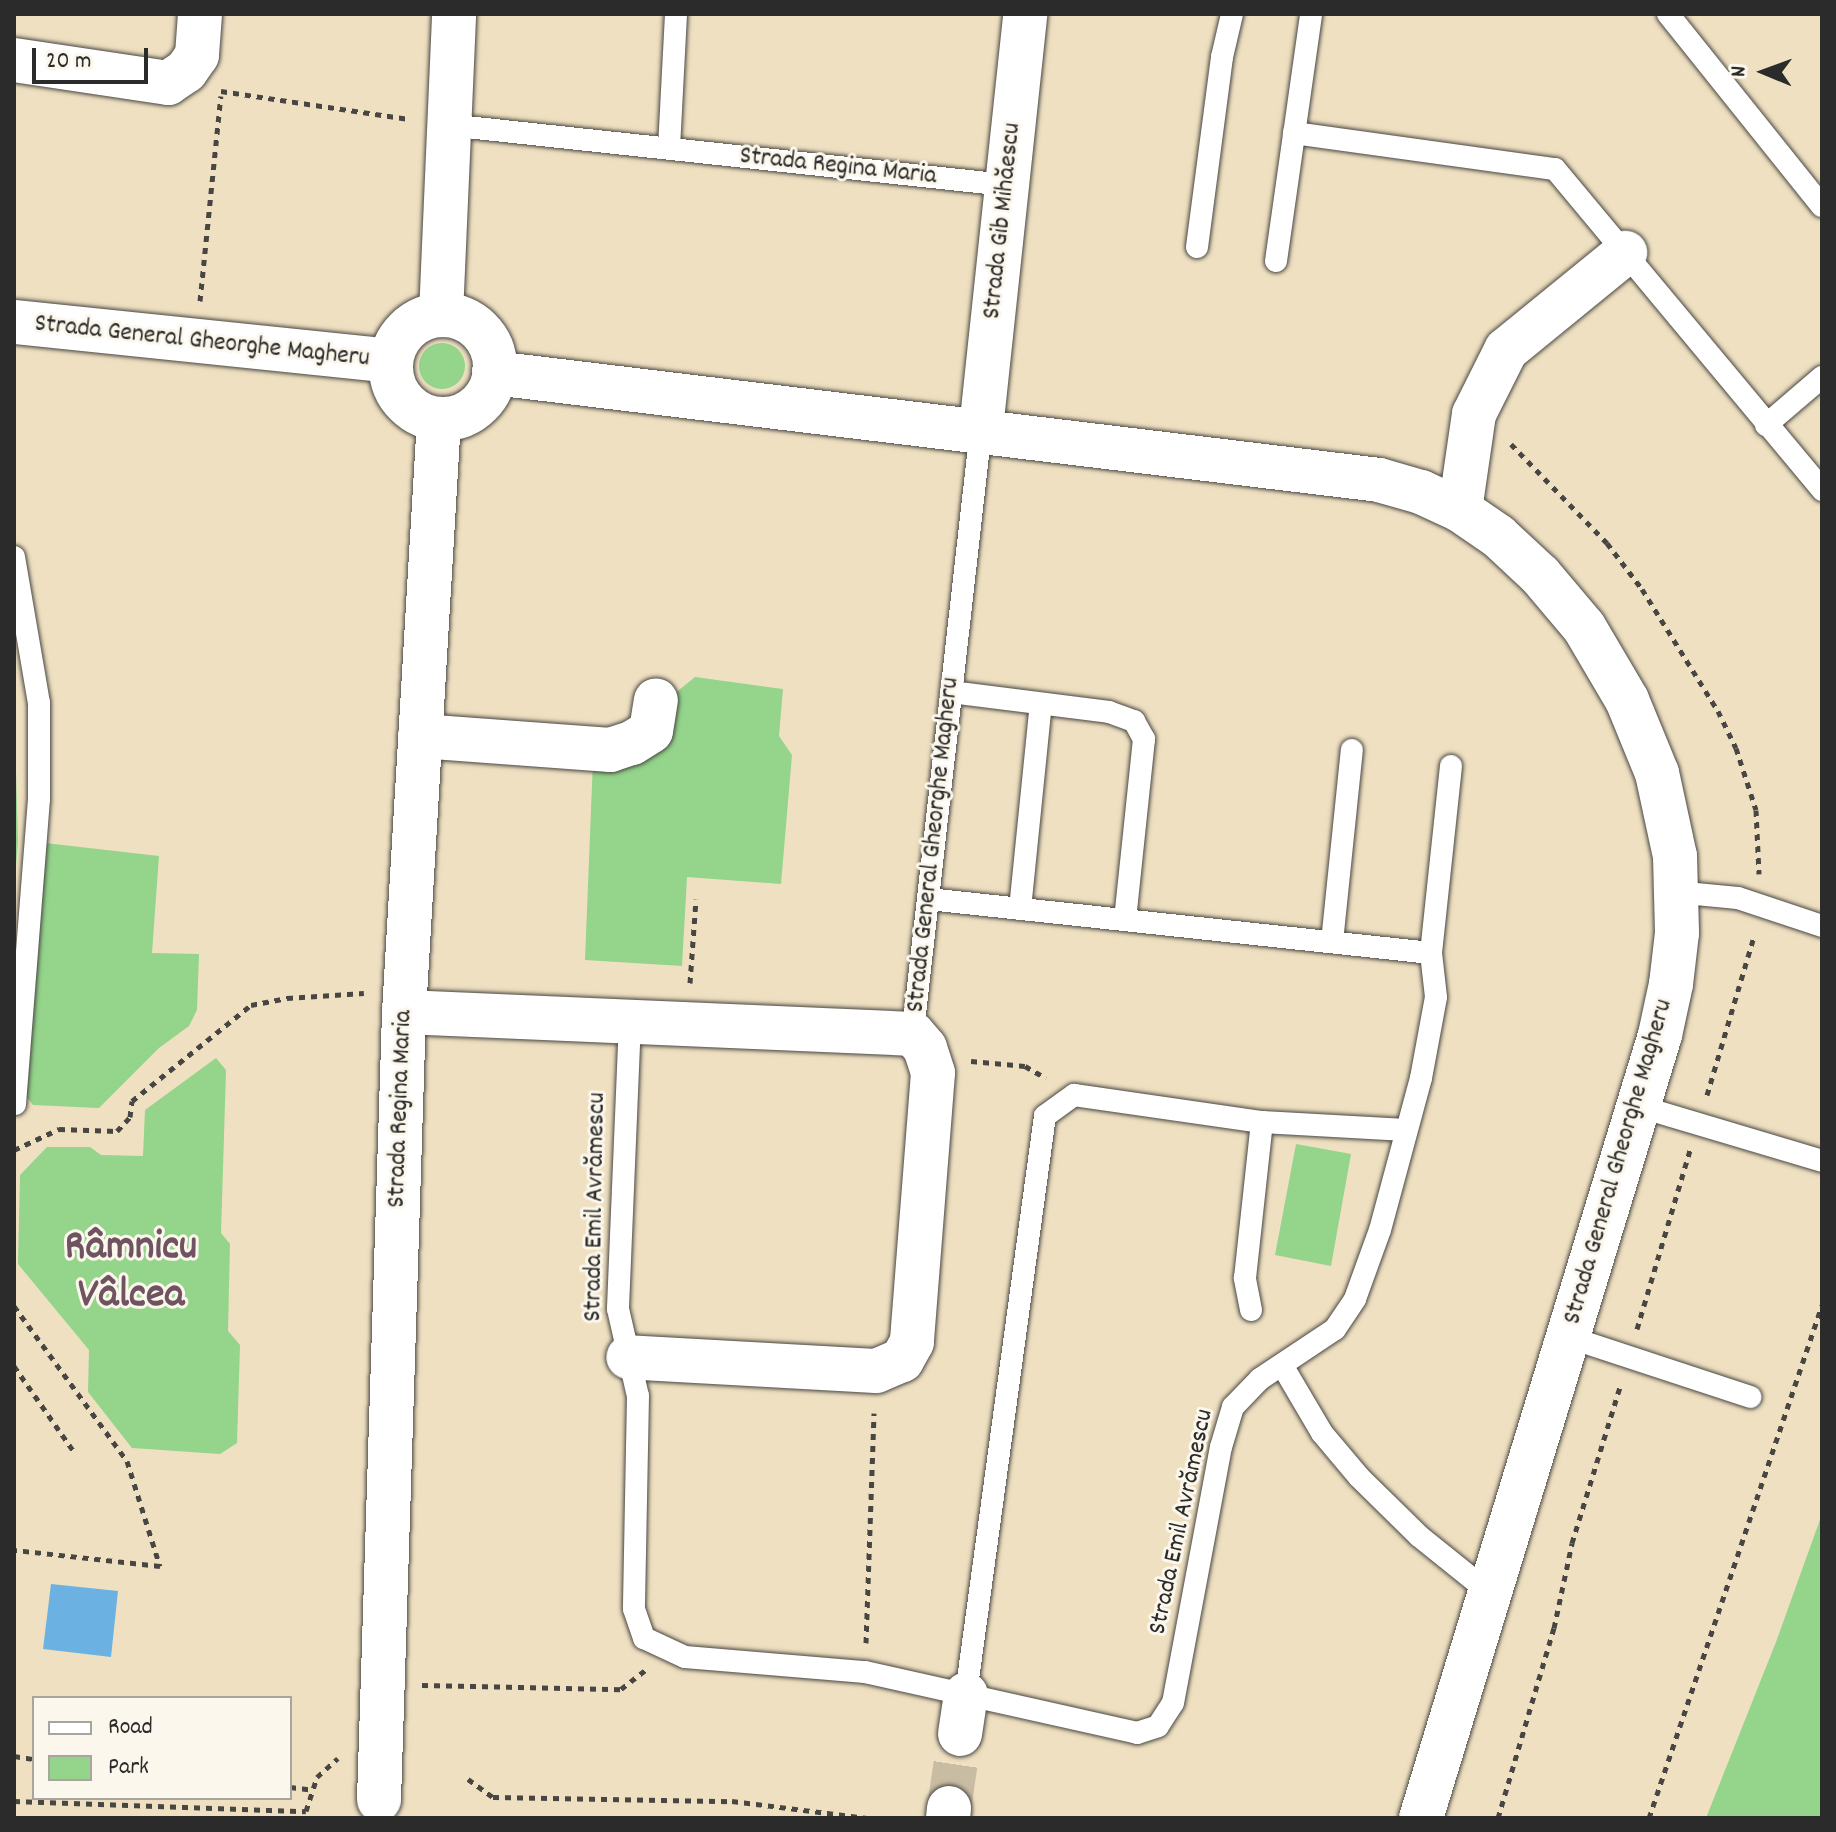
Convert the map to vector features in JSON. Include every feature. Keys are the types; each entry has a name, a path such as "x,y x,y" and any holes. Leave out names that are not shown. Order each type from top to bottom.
{"street":[{"path":"14,60 168,83 186,71 197,55 200,14"},
{"path":"441,315 454,14"},
{"name":"Strada Gib Mihăescu","path":"981,429 1025,14"},
{"path":"1460,510 1474,414 1506,350 1625,253"},
{"path":"441,315 470,323 482,333 490,346 494,373 480,403 454,418 439,419 409,406 392,378 391,361 402,334 413,324 441,315"},
{"name":"Strada General Gheorghe Magheru","path":"14,322 391,361"},
{"name":"Strada General Gheorghe Magheru","path":"494,373 981,429 1379,480 1421,492 1460,510 1498,536 1540,575 1584,627 1627,700 1657,773 1675,856 1677,933 1671,984 1660,1035 1421,1818"},
{"name":"Strada Regina Maria","path":"379,1800 404,1012 439,419"},
{"path":"420,736 610,750 632,743 651,731 656,700"},
{"path":"404,1012 630,1021 918,1049"},
{"name":"Strada General Gheorghe Magheru","path":"876,1371 902,1360 912,1342 933,1073 918,1049"},
{"path":"628,1357 876,1371"}],"lane":[{"path":"669,148 676,14"},
{"path":"1197,247 1222,57 1232,14"},
{"path":"1276,261 1311,14"},
{"path":"1668,14 1822,206"},
{"name":"Strada Regina Maria","path":"448,125 1006,185"},
{"path":"1294,133 1555,169 1822,490"},
{"path":"1766,425 1822,377"},
{"name":"Strada General Gheorghe Magheru","path":"918,1049 928,899 981,429"},
{"path":"14,557 39,703 39,799 15,1104"},
{"path":"951,692 1109,712 1134,721 1144,739 1125,920"},
{"path":"1020,909 1041,704"},
{"path":"1332,942 1352,750"},
{"name":"Strada Emil Avrămescu","path":"630,1021 618,1309 638,1396 634,1609 644,1638 668,1652 685,1657 865,1672 963,1714 1137,1733 1158,1726 1173,1703 1221,1447 1233,1407 1245,1391 1335,1329 1355,1299 1380,1230 1436,997 1431,953 1451,766"},
{"path":"1675,892 1738,898 1822,926"},
{"path":"928,899 1431,953"},
{"path":"963,1714 1045,1116 1074,1095 1262,1122 1406,1130"},
{"path":"1638,1106 1822,1161"},
{"path":"1251,1310 1245,1278 1262,1122"},
{"path":"1568,1337 1750,1397"},
{"path":"1282,1365 1322,1433 1359,1477 1419,1536 1490,1593"}],"path":[{"path":"168,83 448,125"},
{"path":"195,340 222,91"},
{"path":"14,1150 59,1129 117,1131 130,1117 132,1101 205,1044"},
{"path":"918,1049 1025,1066"},
{"path":"1649,1818 1822,1305"},
{"path":"14,1306 127,1461 160,1566 14,1550"},
{"path":"14,1366 75,1453"},
{"path":"865,1672 876,1371"},
{"path":"420,1685 621,1689 668,1652"},
{"path":"14,1801 306,1811 317,1777 339,1757"},
{"path":"468,1779 493,1797 732,1801 867,1818"},
{"path":"292,1787 313,1790"}],"green space":[{"path":"442,343 458,350 465,366 458,382 442,389 426,382 419,366 426,350"},
{"path":"695,677 783,689 779,736 792,755 781,884 687,877 682,966 585,960 593,760"},
{"path":"14,699 18,841 14,892"},
{"path":"45,843 159,856 152,953 199,954 197,1010 189,1026 159,1048 99,1108 33,1105 25,1095"},
{"path":"216,1058 226,1070 221,1233 230,1244 228,1331 240,1345 237,1443 220,1454 132,1448 88,1392 89,1350 18,1264 20,1175 47,1147 90,1147 101,1155 143,1156 145,1110"},
{"path":"1296,1144 1351,1154 1331,1266 1275,1255"},
{"path":"1822,1514 1822,1818 1706,1818 1776,1642"}],"water":[{"path":"51,1584 118,1591 111,1657 43,1649"}],"tunnel":[{"path":"949,1808 960,1734"}],"district":[{"name":"Râmnicu Vâlcea","path":"131,1273"}]}
